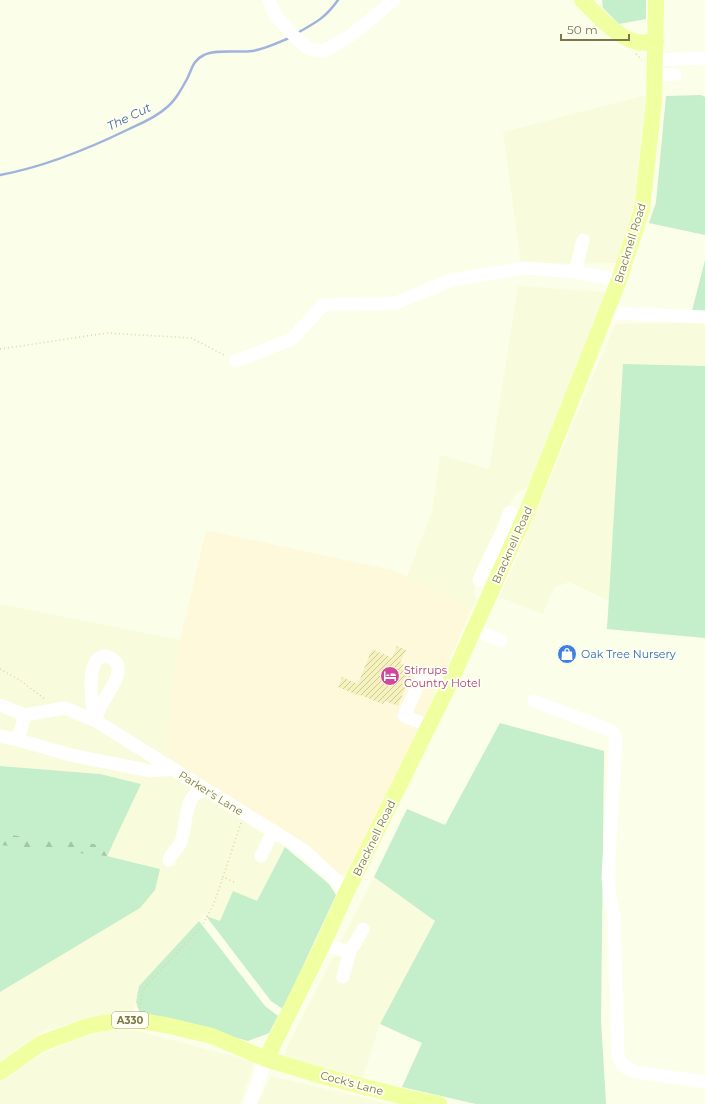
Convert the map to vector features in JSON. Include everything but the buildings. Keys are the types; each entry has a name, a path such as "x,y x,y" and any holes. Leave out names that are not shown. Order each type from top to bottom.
{"main road":[{"path":"582,0 600,19 627,38 637,42 656,42"},
{"name":"Bracknell Road","path":"266,1059 324,944 347,891 448,687 473,629 510,530 528,509 620,280 642,209 654,101 656,67 656,0"},
{"name":"A330","path":"0,1072 40,1044 88,1026 127,1019 166,1025 212,1036 266,1059"},
{"name":"Cock's Lane","path":"266,1059 337,1080 439,1104"}],"street":[{"path":"269,0 275,15 295,37 309,49 324,51 350,36 394,0"},
{"path":"656,67 705,58"},
{"path":"656,67 675,74"},
{"path":"575,272 583,240"},
{"path":"236,361 292,339 323,305 396,303 450,280 525,268 575,272 620,280"},
{"path":"607,313 705,317"},
{"path":"480,580 510,530 510,512"},
{"path":"473,629 501,642"},
{"path":"429,726 404,716 422,676 448,687"},
{"path":"534,701 608,729 613,732 616,738 608,878 610,898 614,914 618,1056 623,1066 636,1072 705,1082"},
{"path":"0,705 25,715 61,708"},
{"name":"Parker's Lane","path":"61,708 94,720 305,851 347,891"},
{"path":"18,740 25,715"},
{"path":"0,736 71,755 150,771 172,769"},
{"path":"169,860 171,853 178,847 181,841 192,797 204,789"},
{"path":"261,856 273,831"},
{"path":"343,977 350,950 363,929"},
{"path":"324,944 346,952 350,950"},
{"path":"250,1104 266,1059"}],"path":[{"path":"0,349 107,333 191,338 236,361"},
{"path":"0,669 21,681 61,708"},
{"path":"137,1021 143,990 202,926 214,903 244,813"},
{"path":"223,877 234,882"}],"shaded area":[{"path":"646,95 634,204 617,263 521,264 503,132"},
{"path":"518,286 607,292 530,485 515,494 477,571 474,592 477,602 472,608 407,577 432,511 440,455 489,469"},
{"path":"703,322 705,325 705,366 623,365 609,601 569,582 554,588 543,614 500,597 615,324"},
{"path":"206,530 392,570 472,608 417,735 345,877 167,757 171,694 180,640"},
{"path":"0,604 180,640 171,694 167,757 169,775 285,847 257,901 220,921 204,915 139,986 133,1015 86,1018 43,1032 0,1061 0,992 140,908 160,868 107,856 141,784 100,774 0,766"},
{"path":"374,877 435,921 380,1024 362,1079 282,1057"},
{"path":"131,1029 254,1062 240,1104 0,1104 0,1081 19,1066 79,1037 111,1030"},
{"path":"271,1076 389,1104 258,1104"}],"green space":[{"path":"602,0 646,0 646,19 619,24 603,8"},
{"path":"701,95 705,97 705,235 649,223 656,202 666,96"},
{"path":"705,260 705,315 692,311"},
{"path":"623,364 705,366 705,638 607,629"},
{"path":"500,723 604,751 601,1021 606,1104 476,1104 402,1087 422,1043 380,1024 435,921 374,877 407,809 445,825"},
{"path":"0,766 100,774 141,784 107,856 160,869 155,890 140,908 0,992"},
{"path":"0,834 112,846 107,856 0,845"},
{"path":"285,847 329,884 336,895 283,1009 271,1001 206,916 220,921 233,891 257,901"},
{"path":"199,921 265,1006 278,1016 269,1033 248,1041 197,1027 141,1017 136,1002 139,986"}],"waterway":[{"name":"The Cut","path":"299,32 321,19 338,0"},
{"name":"The Cut","path":"0,175 16,172 49,162 98,144 162,112 178,95 197,59 204,55 215,52 246,52 257,50 289,38"}],"place":[{"name":"Oak Tree Nursery","path":"567,654"},
{"name":"Stirrups Country Hotel","path":"390,676"}]}
